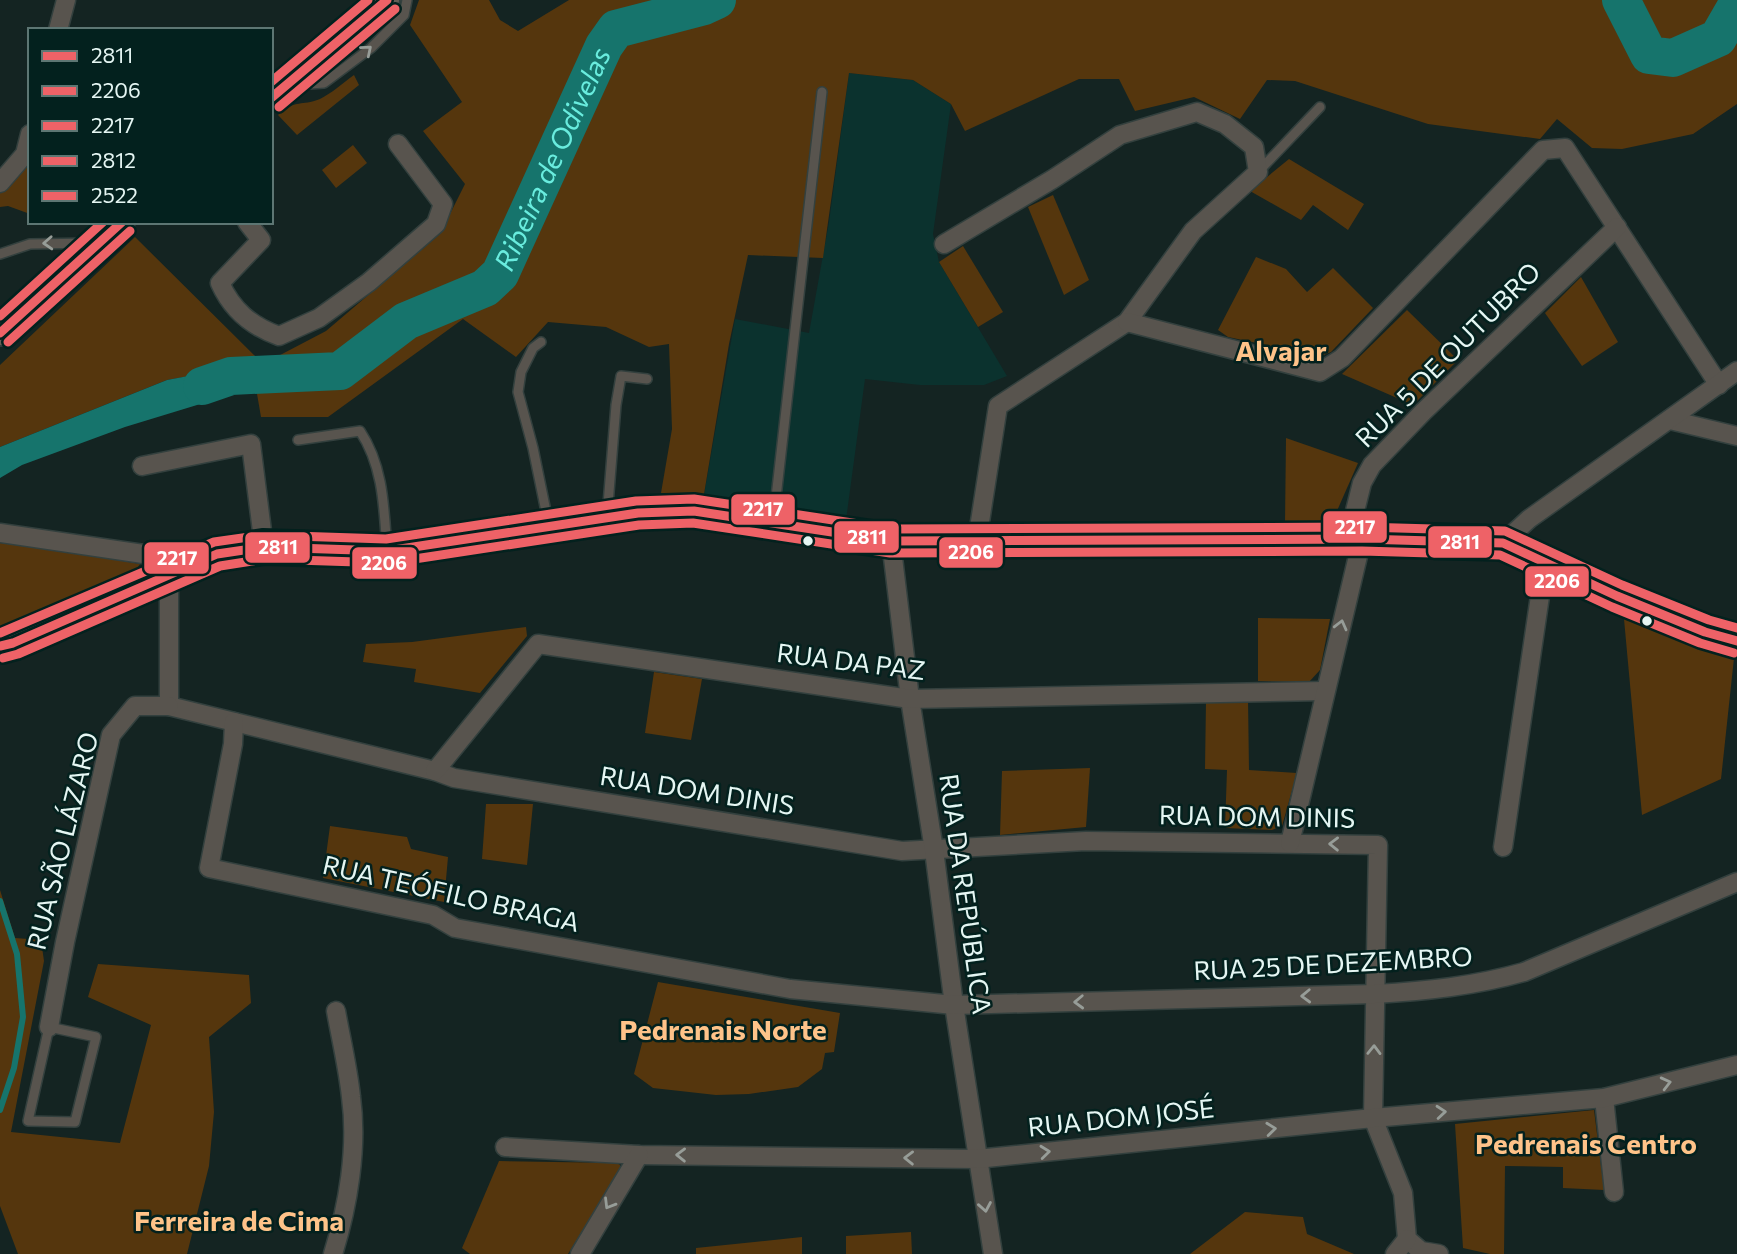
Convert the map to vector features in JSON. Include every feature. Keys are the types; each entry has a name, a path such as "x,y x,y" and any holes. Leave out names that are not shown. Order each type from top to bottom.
{"main road":[{"path":"279,91 387,0"},
{"path":"0,333 120,224"}],"street":[{"path":"59,28 66,0"},
{"path":"944,244 1053,179 1120,135 1197,112 1225,124 1254,147 1258,172 1194,231 1127,322 998,406 977,541"},
{"path":"0,183 25,154 28,142"},
{"path":"249,224 261,240 220,283 228,300 259,329 279,336 319,318 369,282 436,224 443,204 398,144"},
{"path":"1127,322 1320,372 1342,358 1543,150 1565,148 1719,385"},
{"name":"RUA 5 DE OUTUBRO","path":"1362,539 1355,511 1362,483 1372,466 1423,412 1617,228"},
{"path":"1503,543 1529,519 1737,371"},
{"path":"1670,420 1737,436"},
{"path":"142,466 251,444 264,547"},
{"path":"0,646 13,643 217,554 264,547 387,551 607,517 694,511 891,541 1362,539 1503,543 1617,596 1705,632 1737,641"},
{"path":"0,533 157,556 169,575 169,706"},
{"path":"1290,843 1362,539"},
{"name":"RUA DA REPÚBLICA","path":"891,541 910,699 993,1254"},
{"path":"1503,847 1545,562"},
{"name":"RUA DA PAZ","path":"435,771 538,644 910,699 1324,691"},
{"name":"RUA SÃO LÁZARO","path":"49,1027 111,735 135,706 169,706"},
{"name":"RUA DOM DINIS","path":"169,706 435,771 454,778 902,851 980,852 1086,841 1378,845 1374,994"},
{"name":"RUA TEÓFILO BRAGA","path":"234,722 233,744 209,868 433,915 455,928 790,989 954,1005"},
{"name":"RUA 25 DE DEZEMBRO","path":"954,1005 1440,990 1489,982 1524,972 1737,882"},
{"path":"1374,994 1373,1118 1404,1193 1407,1240 1395,1254"},
{"path":"333,1254 345,1206 352,1135 352,1100 336,1011"},
{"name":"RUA DOM JOSÉ","path":"505,1147 639,1155 977,1159 1373,1118 1604,1098 1737,1065"},
{"path":"1604,1098 1614,1192"},
{"path":"580,1254 639,1155"},
{"path":"1407,1240 1421,1251 1439,1254"}],"lane":[{"path":"279,91 324,83 371,48 404,15 407,0"},
{"path":"773,524 822,92"},
{"path":"1258,172 1320,107"},
{"path":"0,253 30,244 97,243"},
{"path":"541,342 533,348 521,372 518,392 549,526"},
{"path":"607,517 616,405 621,376 647,379"},
{"path":"298,440 360,431 372,449 383,495 387,551"},
{"path":"49,1027 96,1037 75,1122 28,1121 49,1027"}],"shaded area":[{"path":"419,0 489,0 500,20 518,31 569,0 1737,0 1737,25 1731,32 1737,40 1737,104 1693,134 1622,149 1592,148 1557,119 1540,139 1428,124 1295,81 1267,80 1240,119 1194,97 1135,111 1119,79 1079,79 965,131 951,104 913,80 849,73 823,258 748,255 729,344 703,500 661,493 672,429 669,344 649,347 606,327 548,322 516,357 463,319 328,417 261,417 252,365 167,380 0,447 0,365 135,237 263,364 326,331 440,234 465,184 423,131 462,102 410,25"},
{"path":"849,73 913,80 951,104 933,234 939,262 1007,376 984,385 920,385 865,379 846,520 703,500 735,319 809,333 829,222"},
{"path":"354,75 359,85 297,135 278,115 295,105 320,99"},
{"path":"353,145 367,163 336,188 322,170"},
{"path":"1289,159 1364,204 1348,230 1313,205 1301,220 1250,191"},
{"path":"26,166 28,213 8,206 0,207 0,192"},
{"path":"1053,195 1089,280 1064,295 1028,207"},
{"path":"963,246 1003,312 978,327 939,262"},
{"path":"1256,257 1286,269 1307,292 1333,268 1373,308 1331,352 1321,356 1228,337 1218,330"},
{"path":"1581,277 1618,342 1582,366 1545,313"},
{"path":"1407,310 1458,360 1413,405 1342,374"},
{"path":"1286,438 1358,463 1333,520 1327,524 1285,524"},
{"path":"0,543 140,564 133,574 0,631"},
{"path":"1258,618 1330,619 1320,670 1309,682 1258,681"},
{"path":"1624,619 1734,658 1721,779 1642,815"},
{"path":"526,627 527,636 480,693 414,682 416,669 363,662 366,644 412,642"},
{"path":"654,672 702,679 691,740 645,733"},
{"path":"1248,698 1249,770 1297,773 1282,826 1272,830 1225,828 1227,770 1205,769 1206,701"},
{"path":"1090,768 1086,827 1000,835 1002,771"},
{"path":"486,804 533,804 527,865 482,859"},
{"path":"330,826 407,837 411,849 448,857 444,902 323,878"},
{"path":"0,890 15,938 41,940 44,961 11,1132 120,1143 151,1025 88,997 98,964 249,975 251,1003 209,1037 214,1112 209,1166 187,1254 18,1254 0,1206"},
{"path":"658,982 840,1013 834,1052 825,1053 822,1069 798,1087 749,1094 716,1095 653,1088 634,1074"},
{"path":"1594,1110 1604,1190 1563,1188 1563,1167 1505,1166 1504,1254 1463,1248 1455,1124"},
{"path":"499,1161 617,1163 620,1169 568,1254 470,1254 462,1248"},
{"path":"1245,1212 1303,1217 1307,1234 1354,1254 1190,1254"},
{"path":"911,1232 912,1254 846,1254 846,1236"},
{"path":"802,1237 802,1254 696,1254 696,1248"}],"water":[{"path":"252,364 256,387 125,427 22,465 0,478 0,447 167,380"}],"waterway":[{"name":"Ribeira de Odivelas","path":"202,386 231,376 340,371 406,321 485,288 500,274 604,46 616,29 704,6 717,0"},
{"name":"Ribeira de Odivelas","path":"1621,0 1649,55 1673,58 1718,38 1737,5"},
{"path":"0,901 17,954 23,1017 14,1068 0,1110"}],"transit line":[{"name":"2217","path":"273,80 368,0"},
{"name":"2812","path":"273,96 387,0"},
{"name":"2522","path":"279,107 395,9"},
{"name":"2217","path":"0,316 101,224"},
{"name":"2812","path":"0,333 120,224"},
{"name":"2522","path":"8,342 130,231"},
{"name":"2217","path":"0,633 214,542 263,535 386,539 636,501 694,499 892,529 1362,527 1505,531 1622,585 1709,620 1737,628"},
{"name":"2811","path":"0,646 13,643 217,554 264,547 387,551 638,513 694,511 891,541 1362,539 1503,543 1617,596 1705,632 1737,641"},
{"name":"2206","path":"3,658 18,654 220,566 265,559 388,563 639,525 693,523 890,553 1362,551 1500,555 1612,607 1700,643 1734,653"}],"district":[{"name":"Alvajar","path":"1281,351"},
{"name":"Pedrenais Norte","path":"723,1030"},
{"name":"Pedrenais Centro","path":"1586,1144"},
{"name":"Ferreira de Cima","path":"239,1221"}]}
